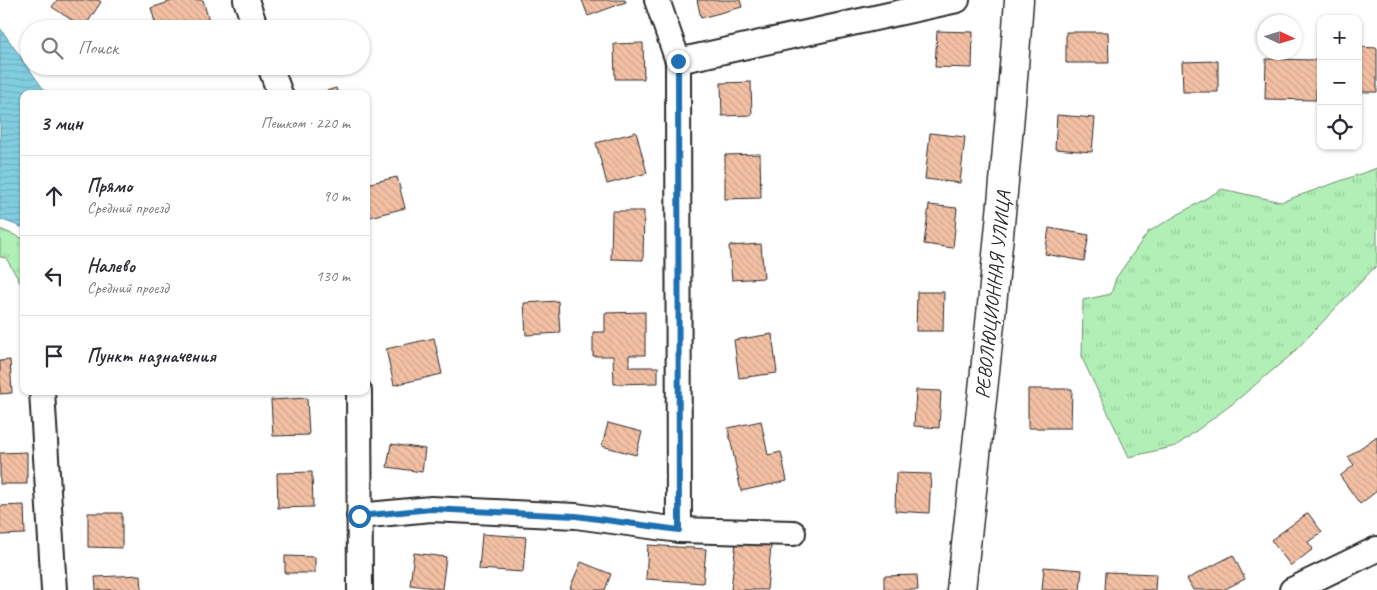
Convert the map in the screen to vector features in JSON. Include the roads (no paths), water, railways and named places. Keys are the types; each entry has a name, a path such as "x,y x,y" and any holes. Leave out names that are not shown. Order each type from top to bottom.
{"main road":[{"name":"РЕВОЛЮЦИОННАЯ УЛИЦА","path":"961,590 993,306 1009,137 1019,0"}],"street":[{"path":"246,0 253,20"},
{"path":"657,0 678,61 679,530"},
{"path":"678,61 957,0"},
{"path":"273,75 279,90"},
{"path":"42,395 54,590"},
{"path":"359,395 360,590"},
{"path":"359,516 431,509 576,516 679,530 793,533"},
{"path":"1292,590 1377,549"}],"water":[{"path":"0,28 20,56 20,75 33,75 44,90 20,90 20,226 0,219"}]}
